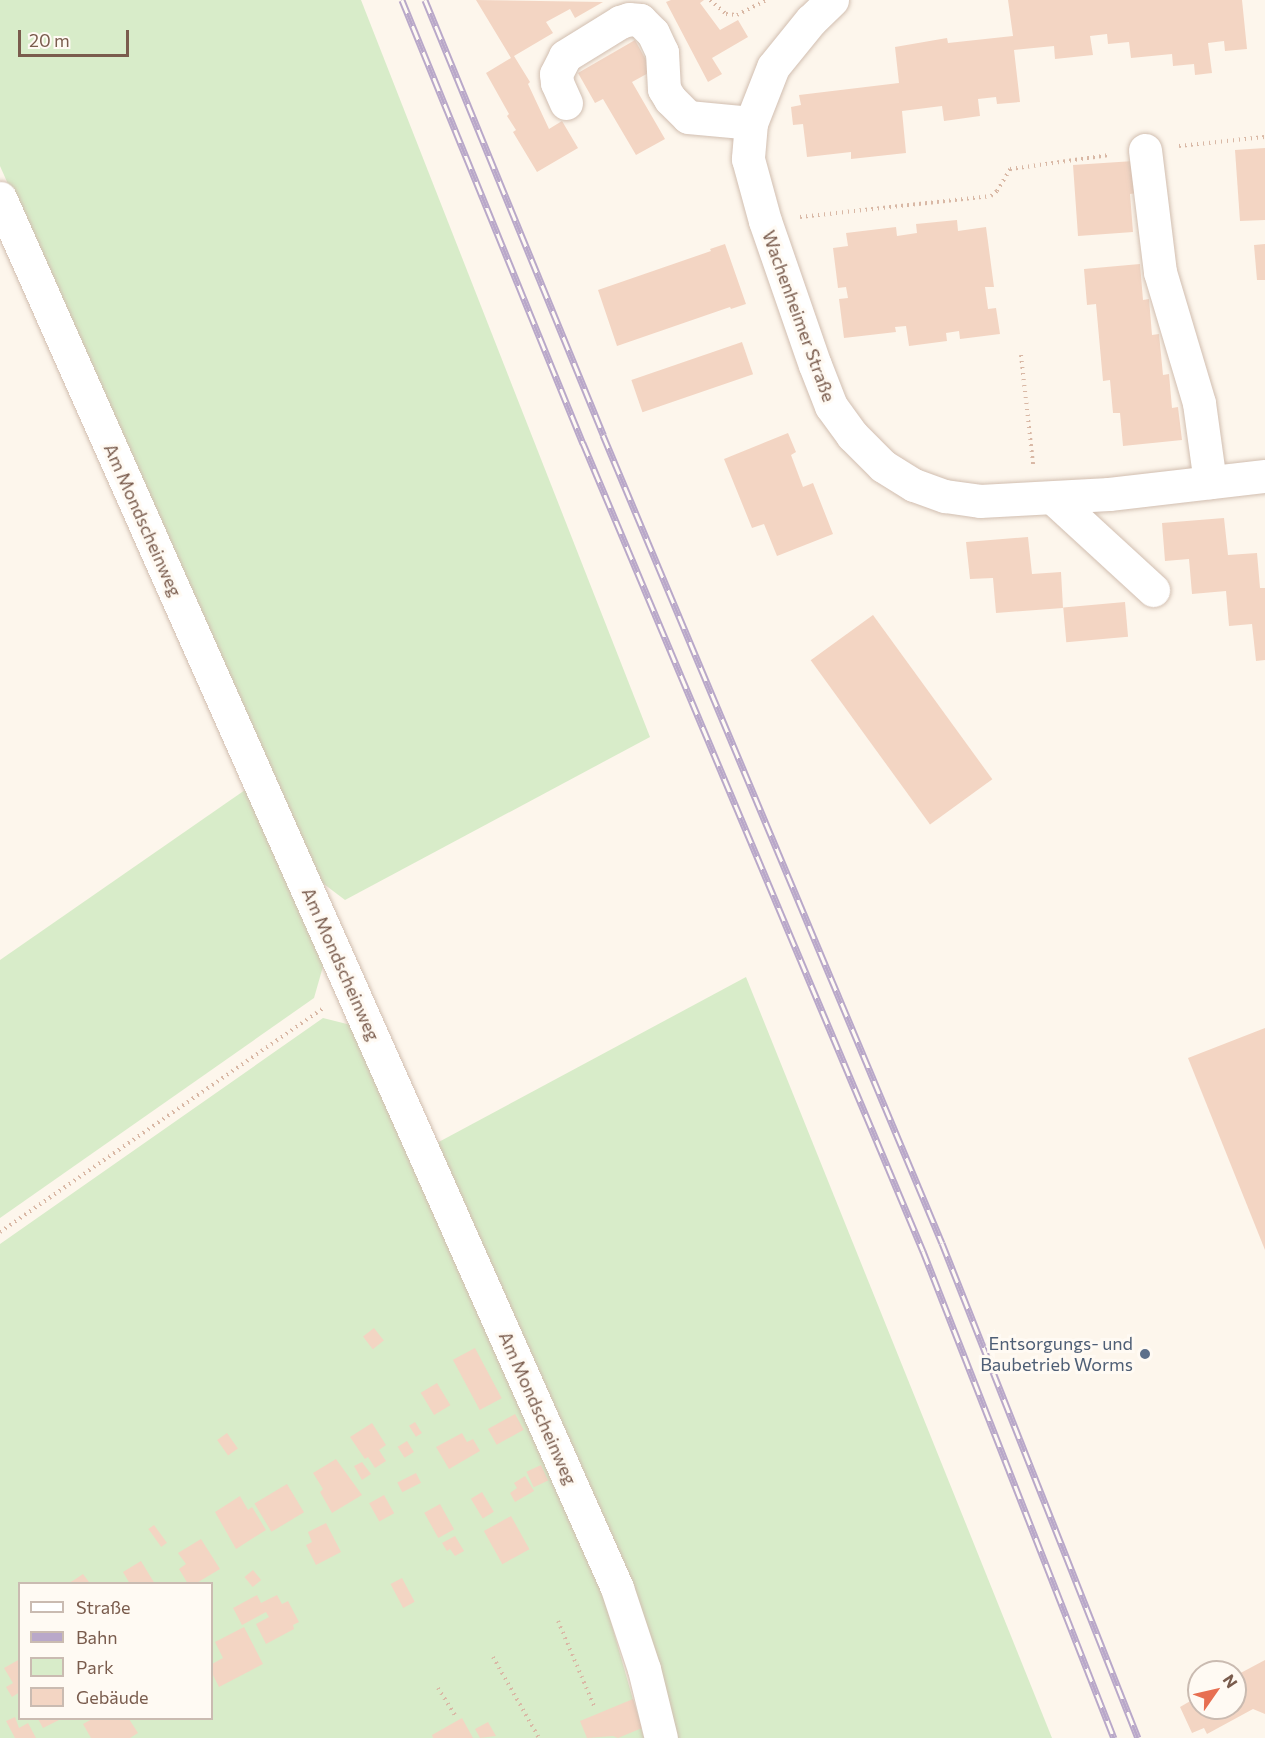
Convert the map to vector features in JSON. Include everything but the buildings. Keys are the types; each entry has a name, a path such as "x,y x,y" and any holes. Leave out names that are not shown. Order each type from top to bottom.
{"street":[{"name":"Wachenheimer Straße","path":"832,0 811,20 773,67 751,123 748,159 765,221 831,406 852,435 883,466 914,485 945,496 980,501 1109,495 1210,482 1264,478"},
{"path":"566,103 556,83 556,74 565,56 620,22 629,19 640,20 653,33 662,52 664,89 678,108 688,117 702,120 751,123"},
{"path":"1145,150 1160,272 1199,403 1210,482"},
{"name":"Am Mondscheinweg","path":"0,198 617,1588 641,1658 661,1738"},
{"path":"1045,498 1153,590"}],"path":[{"path":"710,0 726,14 736,15 766,0"},
{"path":"765,221 991,196 997,191 1010,169 1145,150 1265,137"},
{"path":"1021,355 1045,498"},
{"path":"0,1232 352,988"},
{"path":"558,1621 595,1708"},
{"path":"493,1657 539,1738"},
{"path":"438,1688 455,1715"}],"green space":[{"path":"0,0 361,0 650,737 345,900 316,878 0,166"},
{"path":"245,790 324,963 314,998 0,1218 0,960"},
{"path":"746,977 1052,1738 676,1738 435,1144"},
{"path":"323,1018 351,1025 604,1598 644,1738 0,1738 0,1244"}],"railway":[{"path":"402,0 583,443 923,1251 1114,1738"},
{"path":"425,0 603,435 942,1243 1138,1738"}],"place":[{"name":"Entsorgungs- und Baubetrieb Worms","path":"1145,1354"}]}
